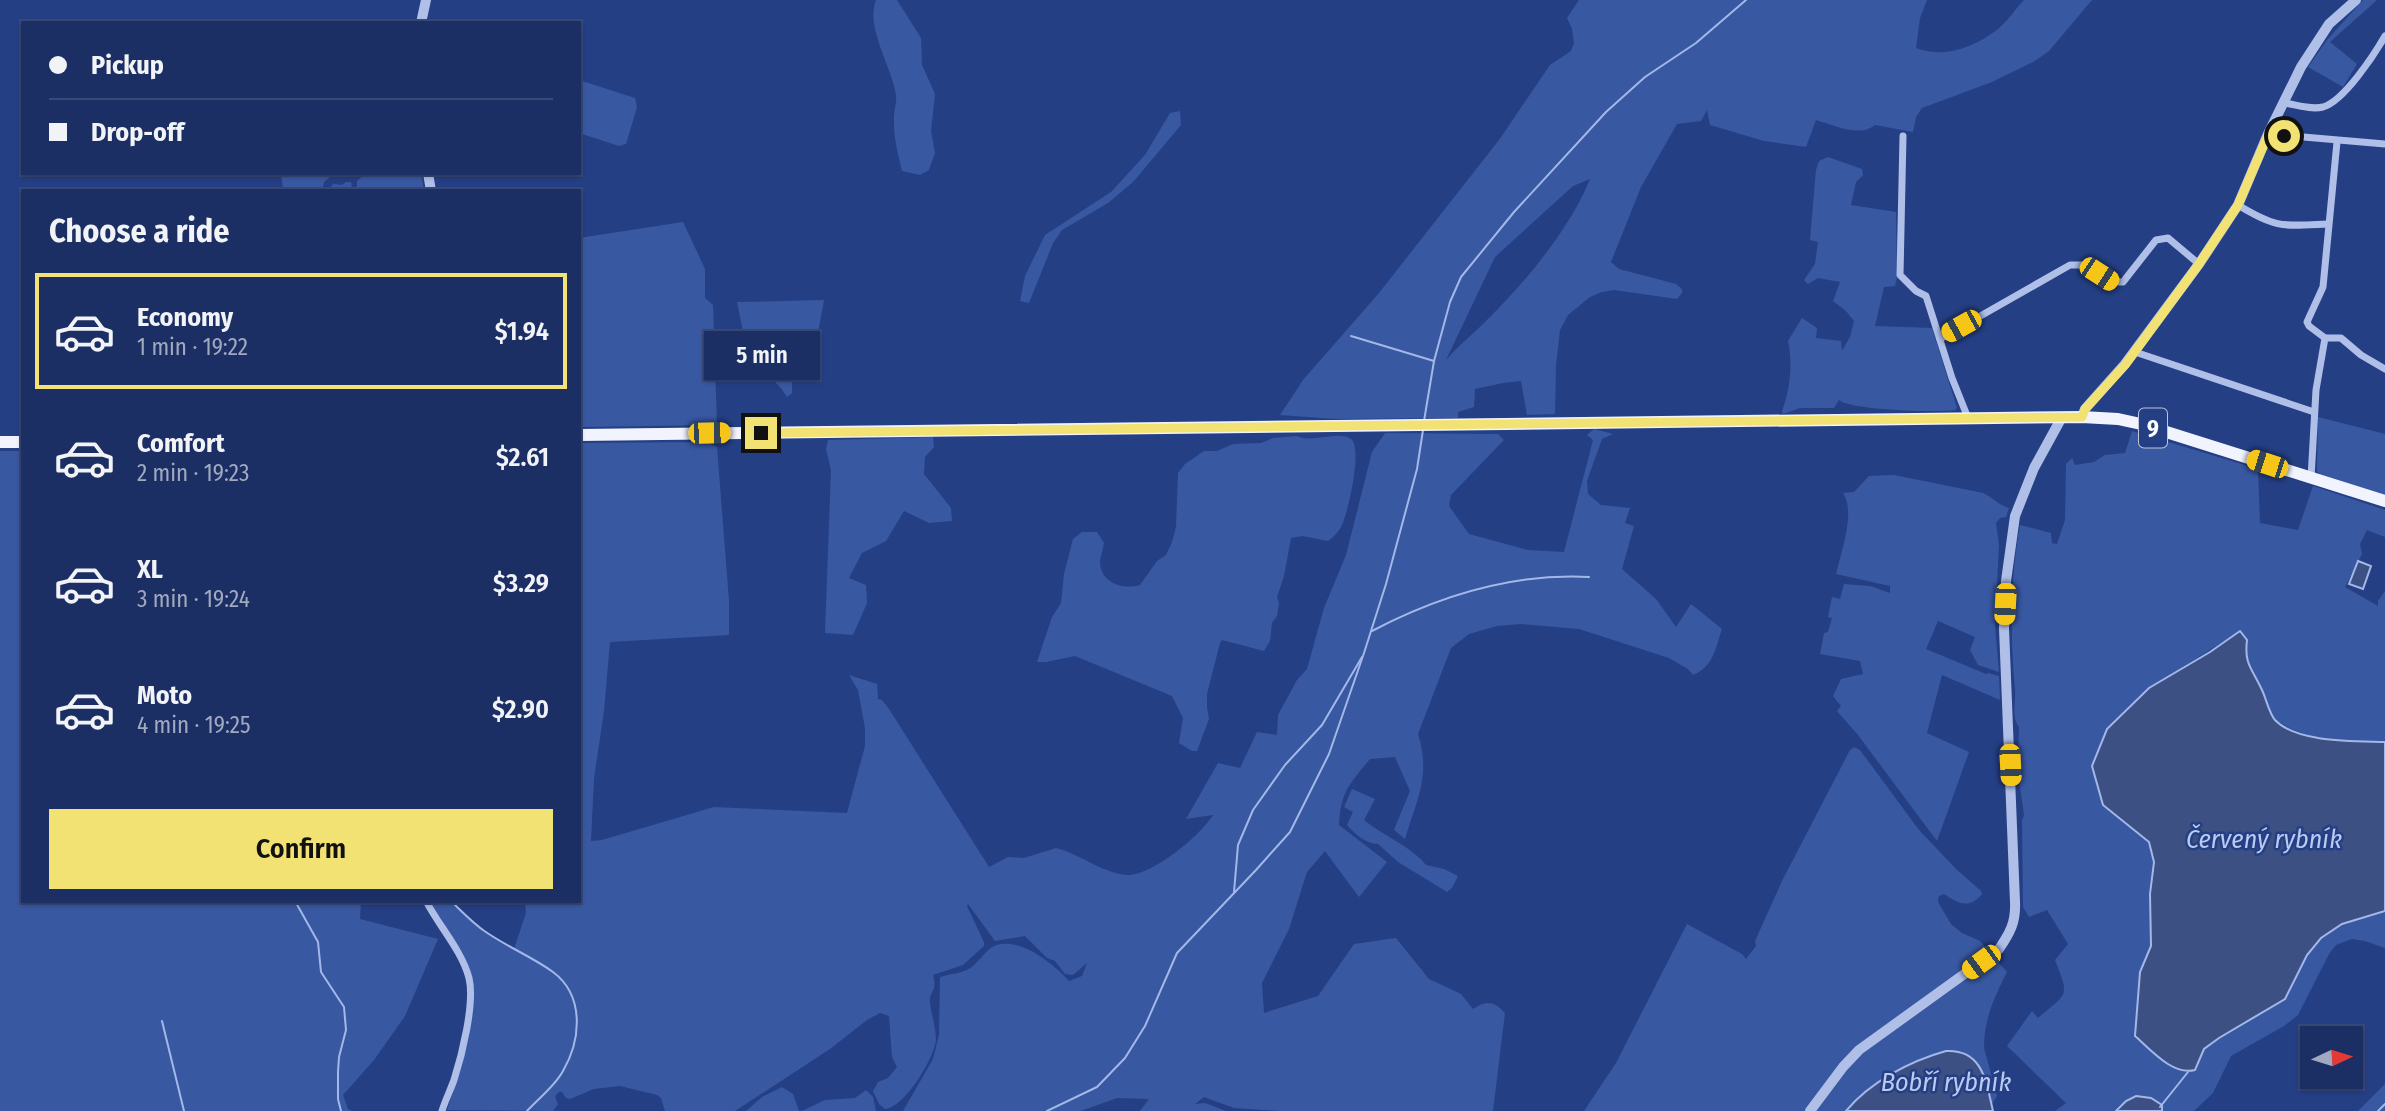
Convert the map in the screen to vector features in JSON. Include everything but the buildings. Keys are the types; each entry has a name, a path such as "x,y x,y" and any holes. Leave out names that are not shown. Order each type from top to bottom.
{"main road":[{"name":"9","path":"581,435 2082,417 2118,419 2141,424 2385,501"},
{"path":"0,442 21,442"}],"street":[{"path":"421,21 426,0"},
{"path":"2082,417 2085,409 2135,352 2238,205 2301,67 2329,24 2356,0"},
{"path":"2285,103 2310,108 2332,104 2352,82 2385,36"},
{"path":"2268,135 2385,144"},
{"path":"1903,136 1900,275 1910,286 1926,296 1952,378 1968,418"},
{"path":"2337,142 2323,287 2307,321 2325,338 2341,338 2361,355 2385,369"},
{"path":"2238,205 2265,221 2283,226 2328,224"},
{"path":"1940,339 2070,265 2085,265 2112,282 2123,282 2157,240 2168,238 2199,264"},
{"path":"2311,478 2314,412 2325,338"},
{"path":"2135,352 2314,412"},
{"path":"1810,1111 1858,1050 1999,949 2011,932 2015,910 2004,628 2006,581 2015,516 2034,468 2062,417"},
{"path":"427,903 457,951 470,986 470,1009 460,1059 442,1111"}],"shaded area":[{"path":"876,0 897,0 921,38 922,65 935,94 931,131 935,153 929,170 920,175 902,171 894,131 896,95 876,35"},
{"path":"1579,0 1927,0 1920,18 1916,48 1949,52 1970,46 2002,26 2024,0 2092,0 2049,51 1992,82 1922,108 1916,117 1913,132 1875,125 1869,129 1854,130 1816,120 1806,147 1764,141 1710,125 1707,110 1701,121 1677,124 1641,187 1611,262 1619,269 1676,284 1682,289 1682,293 1677,299 1614,290 1602,292 1590,297 1568,315 1560,330 1555,414 1527,415 1521,381 1475,389 1474,407 1458,412 1458,418 1335,419 1280,415 1303,380 1379,293 1499,140 1550,65 1571,51 1574,43 1567,18","holes":["1590,179 1571,217 1530,273 1446,360 1495,257 1573,186"]},
{"path":"2363,0 2377,0 2330,42 2357,64 2343,87 2308,67 2327,40"},
{"path":"581,81 635,98 637,107 626,144 619,146 581,134"},
{"path":"1180,111 1181,125 1133,182 1108,203 1062,230 1053,243 1029,303 1020,301 1025,276 1045,235 1111,192 1145,155 1170,113"},
{"path":"1828,157 1862,169 1863,175 1856,182 1851,205 1896,212 1897,278 1895,286 1884,287 1875,326 1932,328 1957,408 1955,410 1876,408 1839,400 1834,408 1800,408 1783,414 1790,376 1788,341 1802,318 1817,328 1816,338 1841,341 1842,351 1850,337 1854,321 1833,301 1840,282 1818,278 1808,284 1804,280 1815,264 1818,242 1810,240 1816,170 1819,161"},
{"path":"281,175 333,175 324,182 322,189 283,189"},
{"path":"364,175 421,175 424,189 352,189 357,186 357,181"},
{"path":"351,182 352,189 329,189 333,184"},
{"path":"683,222 705,269 705,298 713,305 717,425 581,427 581,238"},
{"path":"824,300 813,360 799,368 792,377 792,393 787,397 771,378 750,366 737,302"},
{"path":"2318,417 2385,434 2385,495 2317,471"},
{"path":"1594,429 1613,434 1602,439 1587,481 1588,494 1601,505 1630,508 1625,523 1634,526 1622,569 1656,599 1676,627 1691,604 1722,629 1710,662 1693,675 1669,658 1579,629 1520,624 1497,626 1469,634 1451,648 1418,734 1422,749 1423,775 1405,839 1394,830 1410,791 1395,757 1370,759 1347,789 1339,825 1387,862 1359,897 1325,851 1307,872 1289,929 1262,983 1264,1013 1318,996 1354,944 1396,938 1429,979 1461,994 1473,1009 1490,1003 1505,1013 1493,1111 1281,1111 1234,1108 1204,1097 1195,1104 1205,1103 1226,1111 1140,1111 1149,1099 1117,1098 1081,1111 903,1111 933,1059 939,1035 940,977 969,969 992,947 1002,944 1013,944 1034,953 1069,981 1082,976 1087,963 1073,975 1065,974 1055,961 1047,958 1025,936 995,941 968,904 984,946 963,965 933,975 934,988 930,1002 936,1035 934,1048 917,1081 893,1107 885,1109 879,1104 873,1091 878,1082 888,1078 897,1067 892,1057 889,1016 880,1013 735,1111 665,1111 661,1098 657,1095 620,1086 594,1089 570,1099 559,1092 555,1096 558,1104 553,1111 447,1110 459,1073 472,980 430,903 455,903 481,928 514,949 526,913 525,903 581,903 581,443 707,442 717,447 729,601 729,635 610,642 604,711 594,778 591,841 714,807 847,813 865,746 865,728 858,690 849,675 877,684 878,699 889,709 989,867 1008,857 1024,858 1056,848 1109,871 1127,875 1137,874 1162,862 1207,823 1213,815 1186,819 1218,763 1240,768 1257,732 1277,735 1278,715 1297,680 1307,669 1324,608 1346,555 1372,452 1385,433 1498,434 1504,440 1451,495 1449,506 1469,534 1528,550 1564,552 1593,440 1587,435"},
{"path":"2132,431 2258,469 2260,523 2298,530 2313,486 2385,510 2385,537 2367,530 2360,544 2362,554 2345,587 2378,606 2378,601 2385,591 2385,742 2316,738 2291,729 2274,719 2245,658 2229,638 2149,688 2107,729 2134,830 2149,842 2154,862 2150,894 2151,946 2140,972 2135,1036 2195,1070 2204,1049 2285,999 2307,955 2321,938 2342,924 2385,911 2385,948 2352,939 2336,945 2298,1015 2231,1056 2213,1093 2194,1111 2162,1111 2162,1105 2126,1101 2116,1111 2055,1111 2066,1103 2007,1046 2032,1011 2038,1018 2061,998 2063,981 2055,960 2068,944 2047,910 2029,917 2023,907 2024,815 2019,780 2022,769 2018,762 2019,727 2014,714 2012,648 2014,567 2020,525 2051,533 2052,543 2057,544 2065,520 2066,464 2072,458 2075,465 2094,462 2105,455 2125,453"},
{"path":"1297,436 1310,439 1339,436 1351,439 1356,454 1345,518 1338,532 1328,541 1302,536 1291,538 1277,597 1277,616 1272,623 1270,641 1264,651 1222,640 1220,643 1207,694 1209,719 1197,751 1179,743 1183,718 1172,696 1075,656 1037,662 1052,617 1061,603 1064,574 1073,539 1082,532 1097,532 1104,543 1101,569 1108,580 1120,585 1140,585 1157,561 1166,555 1172,542 1176,527 1178,473 1185,464 1204,451 1217,451 1233,444 1261,443 1273,438"},
{"path":"933,437 934,447 925,457 924,474 951,508 952,521 929,523 904,511 886,541 862,553 849,578 866,585 867,603 853,635 825,633 831,470 826,449 828,440"},
{"path":"0,451 21,451 21,903 361,903 360,919 438,939 405,1016 374,1060 343,1095 348,1109 352,1111 0,1111"},
{"path":"1894,475 1983,493 2009,508 2006,517 2000,518 1996,523 1999,545 1995,626 1999,672 1978,665 1970,650 1975,637 1938,621 1926,649 1986,674 1999,676 2000,700 1942,675 1927,733 1969,752 1937,841 1837,711 1841,706 1833,696 1841,679 1863,674 1860,661 1820,654 1824,633 1828,632 1832,618 1828,617 1832,597 1840,599 1844,584 1870,586 1890,593 1890,586 1836,574 1848,521 1847,501 1843,493 1854,492 1869,476"},
{"path":"1854,747 1860,750 1919,830 1981,891 1982,894 1973,902 1959,902 1944,894 1939,896 1938,902 1951,924 1962,933 1980,941 2007,972 1991,1009 1984,1037 1984,1048 1997,1096 1991,1106 1986,1079 1972,1057 1957,1051 1936,1054 1875,1083 1846,1111 1584,1111 1616,1063 1687,924 1742,954 1746,959 1756,946 1755,941 1782,881 1850,750"},
{"path":"1352,789 1375,799 1364,820 1413,852 1426,865 1458,876 1452,888 1447,892 1398,862 1378,844 1365,840 1354,832 1347,825 1353,812 1344,807"},
{"path":"2385,1084 2385,1111 2358,1111"},
{"path":"782,1087 793,1094 799,1111 746,1111 762,1097"},
{"path":"866,1090 873,1097 876,1111 802,1111 825,1100 855,1098"}],"water":[{"path":"2358,561 2371,566 2363,589 2349,584"},
{"name":"Červený rybník","path":"2240,631 2247,640 2250,666 2271,713 2285,728 2312,737 2385,742 2385,911 2342,924 2321,938 2307,955 2285,999 2204,1049 2195,1070 2187,1071 2171,1066 2135,1036 2140,972 2151,946 2150,894 2154,862 2149,842 2103,805 2092,766 2107,729 2149,688"},
{"name":"Bobří rybník","path":"1946,1051 1968,1055 1975,1061 1985,1079 1993,1111 1846,1111 1867,1091 1892,1074"},
{"path":"2136,1096 2151,1098 2162,1105 2162,1111 2116,1111"}],"waterway":[{"path":"1424,421 1434,361 1450,302 1461,277 1514,212 1606,112 1645,77 1696,43 1746,0"},
{"path":"1351,336 1434,361"},
{"path":"1047,1111 1097,1087 1125,1058 1145,1026 1177,953 1290,832 1329,754 1364,653 1417,469 1423,430"},
{"path":"1372,631 1423,607 1477,589 1532,579 1589,577"},
{"path":"1234,892 1238,845 1253,810 1285,765 1322,725 1362,657"},
{"path":"296,903 318,942 321,972 344,1007 346,1030 338,1072 341,1111"},
{"path":"453,903 483,930 553,972 571,993 577,1019 574,1046 556,1082 527,1111"},
{"path":"162,1021 184,1111"},
{"path":"2160,1107 2188,1072"},
{"path":"2378,1111 2385,1104"}],"route":[{"path":"761,433 2082,417 2085,409 2135,352 2238,205 2268,135 2284,136"}]}
